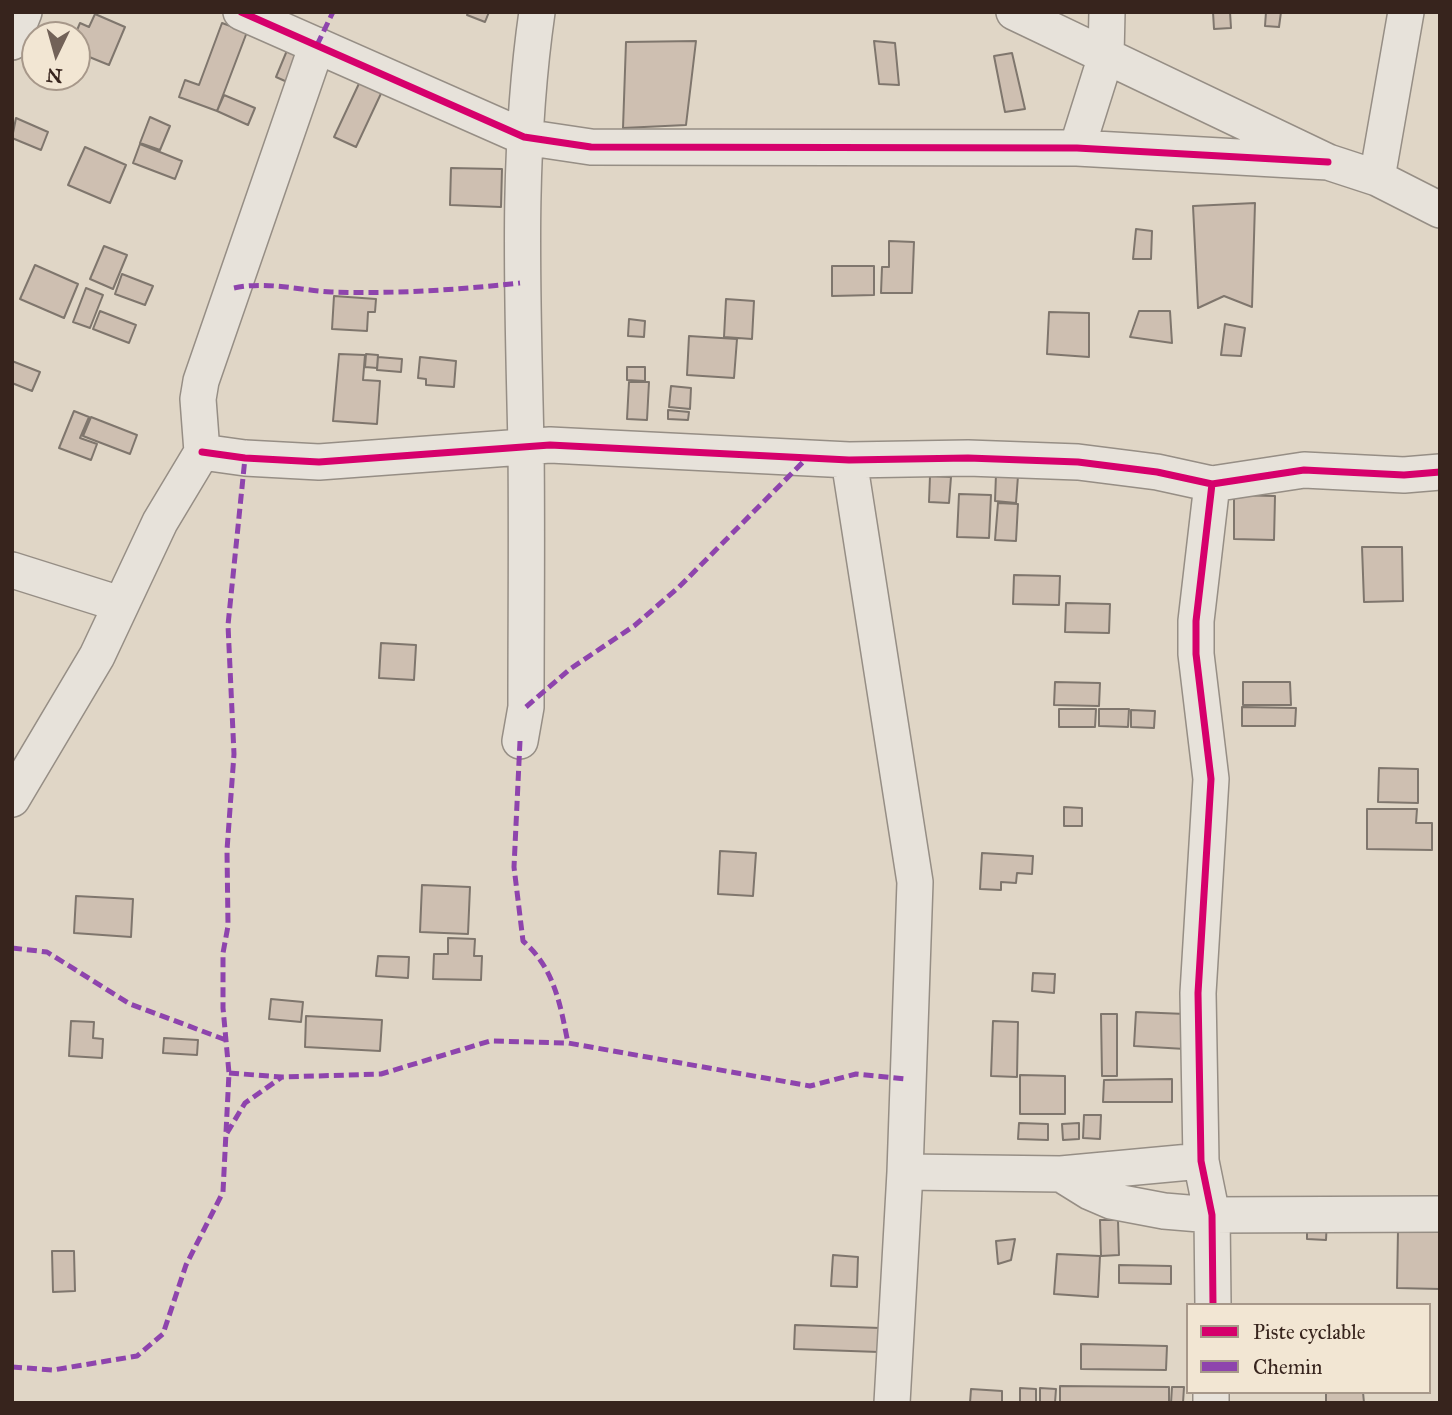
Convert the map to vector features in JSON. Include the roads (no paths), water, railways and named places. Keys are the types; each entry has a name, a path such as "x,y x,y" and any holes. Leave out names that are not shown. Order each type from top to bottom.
{"street":[{"path":"12,41 24,12"},
{"path":"241,12 524,137 591,147 1077,148 1328,162"},
{"path":"520,741 526,707 526,445 520,283 524,137 528,75 537,12"},
{"path":"1014,12 1328,162 1377,178 1440,210"},
{"path":"1077,148 1106,56 1107,12"},
{"path":"1377,178 1406,12"},
{"path":"12,799 97,656 160,522 202,452 198,399 201,381 317,45"},
{"path":"202,452 245,458 354,461 526,445 849,460 968,458 1079,462 1157,472 1212,484 1304,470 1404,475 1440,472"},
{"path":"849,460 915,882 905,1172 892,1403"},
{"path":"1212,484 1196,621 1200,695 1211,779 1198,993 1201,1161 1212,1215 1213,1303"},
{"path":"12,570 120,604"},
{"path":"905,1172 1061,1174 1201,1161"},
{"path":"1061,1174 1111,1202 1212,1215 1440,1214"}]}
